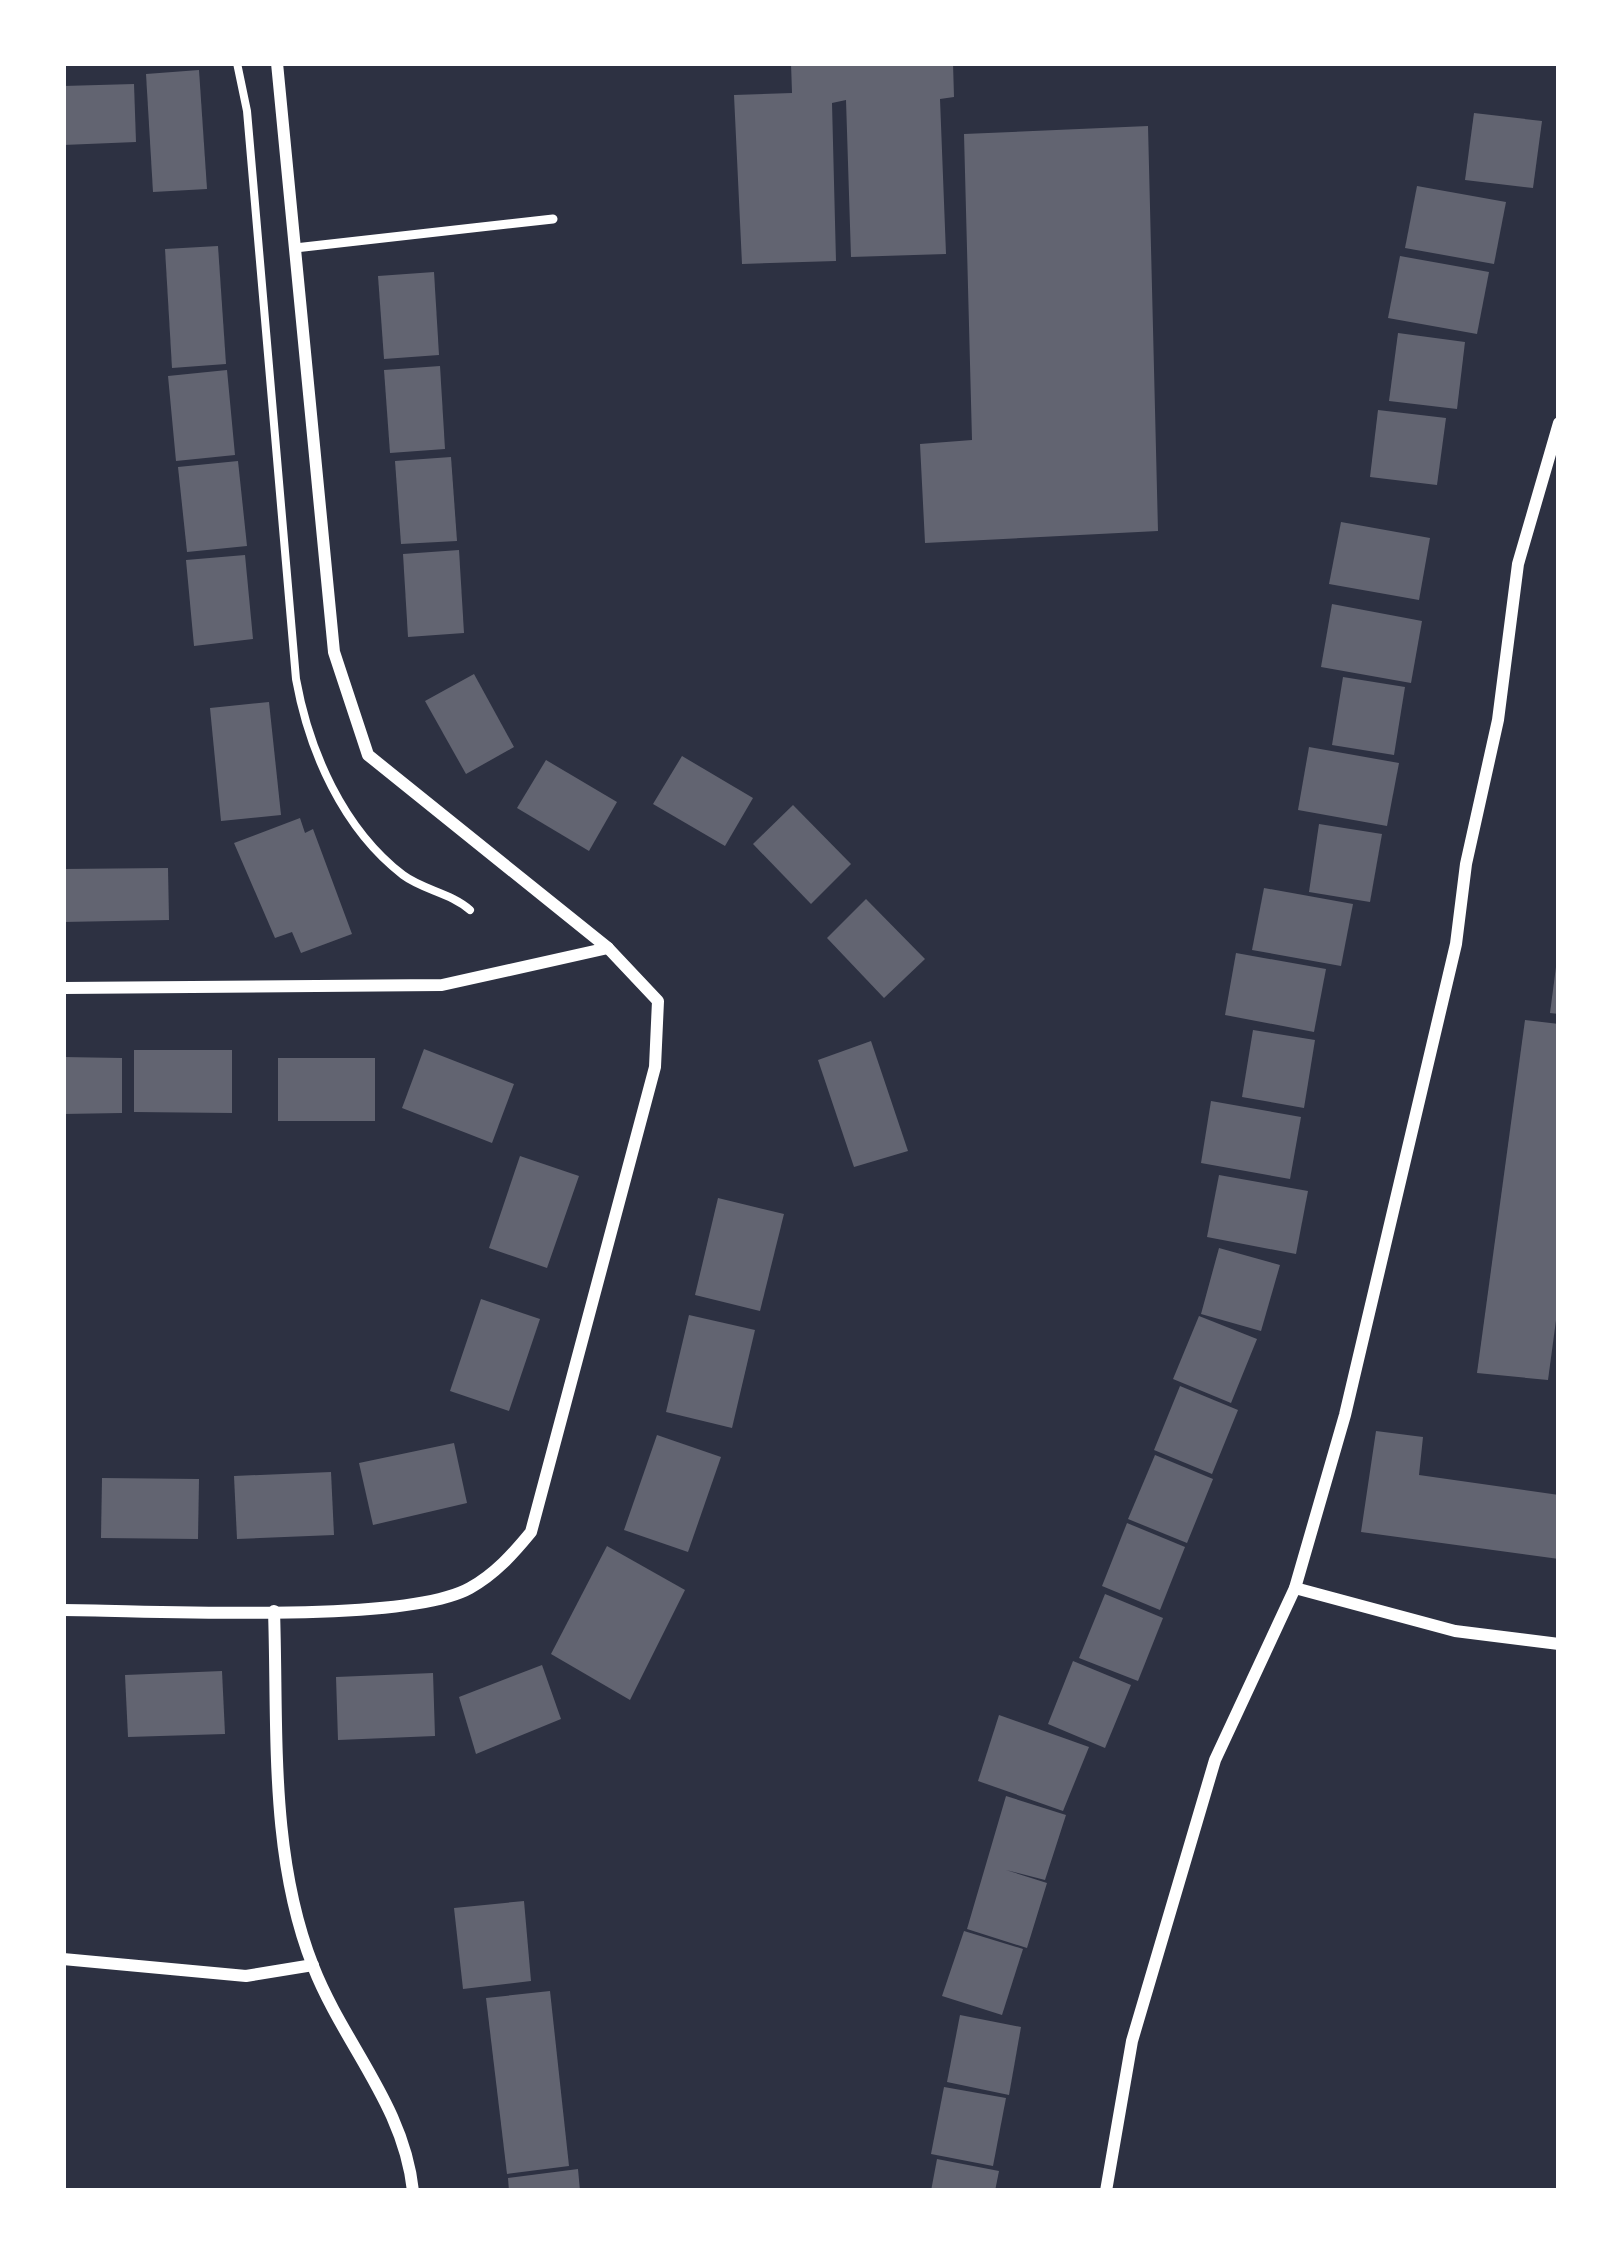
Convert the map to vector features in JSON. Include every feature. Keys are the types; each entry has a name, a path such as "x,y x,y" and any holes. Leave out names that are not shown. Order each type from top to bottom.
{"street":[{"path":"63,1610 274,1611 411,1605 467,1590 509,1559 531,1532 655,1067 658,1001 608,948 368,755 334,652 277,63"},
{"path":"1106,2191 1132,2041 1215,1760 1294,1588 1409,1157 1498,720 1518,564 1559,423"},
{"path":"63,988 442,985 608,948"},
{"path":"1294,1588 1455,1631 1559,1644"},
{"path":"274,1611 284,1856 313,1965 343,2032 392,2107 409,2151 413,2191"},
{"path":"63,1959 246,1976 313,1965"}],"lane":[{"path":"295,248 553,219"}],"building":[{"path":"791,63 953,63 954,97 940,99 946,254 851,257 846,100 832,103 836,261 742,264 734,95 792,93"},
{"path":"199,70 207,189 153,192 146,74"},
{"path":"134,84 136,142 63,145 63,86"},
{"path":"1474,113 1542,121 1533,188 1465,180"},
{"path":"1148,126 1158,531 925,543 920,444 972,440 964,134"},
{"path":"1417,186 1506,202 1494,264 1405,248"},
{"path":"218,246 226,364 172,368 165,249"},
{"path":"1400,256 1489,272 1477,334 1388,318"},
{"path":"434,272 439,355 384,359 378,276"},
{"path":"1398,333 1465,342 1457,409 1389,401"},
{"path":"440,366 445,449 390,453 384,370"},
{"path":"227,370 235,455 176,461 168,376"},
{"path":"1378,410 1446,418 1437,485 1370,477"},
{"path":"451,457 457,541 401,544 395,461"},
{"path":"238,461 247,546 187,552 178,467"},
{"path":"1341,522 1430,538 1419,600 1329,584"},
{"path":"459,550 464,633 408,637 403,554"},
{"path":"245,555 253,639 194,646 186,560"},
{"path":"1332,604 1422,621 1411,683 1321,667"},
{"path":"474,674 514,747 466,774 425,701"},
{"path":"1343,677 1405,687 1394,755 1332,745"},
{"path":"269,702 281,815 221,821 210,708"},
{"path":"1309,747 1399,763 1387,826 1298,810"},
{"path":"682,756 753,798 725,846 653,804"},
{"path":"546,760 617,802 589,851 517,808"},
{"path":"793,805 851,864 811,904 753,844"},
{"path":"300,818 305,833 313,829 352,934 301,953 292,932 275,938 234,843"},
{"path":"1319,824 1382,834 1370,902 1309,892"},
{"path":"168,868 169,920 63,922 63,869"},
{"path":"1264,888 1353,904 1341,966 1252,950"},
{"path":"866,899 925,959 884,998 827,938"},
{"path":"1236,953 1326,969 1314,1032 1225,1015"},
{"path":"1559,967 1559,1014 1550,1013"},
{"path":"1525,1020 1559,1024 1559,1298 1548,1380 1477,1373"},
{"path":"1253,1030 1315,1040 1304,1108 1242,1097"},
{"path":"871,1041 908,1151 854,1167 818,1060"},
{"path":"424,1049 514,1084 492,1143 402,1108"},
{"path":"134,1050 232,1050 232,1113 134,1112"},
{"path":"63,1057 122,1058 122,1113 63,1114"},
{"path":"278,1058 375,1058 375,1121 278,1121"},
{"path":"1211,1101 1301,1117 1290,1179 1201,1163"},
{"path":"520,1156 579,1176 547,1268 489,1248"},
{"path":"1219,1175 1308,1191 1296,1254 1207,1237"},
{"path":"718,1198 784,1214 760,1311 695,1295"},
{"path":"1219,1248 1280,1265 1261,1331 1201,1314"},
{"path":"481,1299 540,1319 509,1411 450,1391"},
{"path":"689,1315 755,1330 732,1428 666,1412"},
{"path":"1199,1316 1257,1339 1231,1403 1173,1379"},
{"path":"1180,1386 1238,1410 1212,1474 1154,1450"},
{"path":"1376,1431 1423,1437 1419,1475 1559,1495 1559,1559 1361,1532"},
{"path":"657,1435 721,1457 688,1552 624,1530"},
{"path":"454,1443 467,1503 373,1525 359,1463"},
{"path":"1155,1455 1213,1479 1187,1543 1128,1519"},
{"path":"331,1472 334,1535 237,1539 234,1476"},
{"path":"102,1478 199,1479 198,1539 101,1538"},
{"path":"1127,1523 1185,1547 1160,1610 1102,1586"},
{"path":"607,1546 685,1590 630,1700 551,1654"},
{"path":"1105,1594 1163,1618 1138,1681 1079,1658"},
{"path":"1073,1661 1131,1685 1105,1748 1048,1724"},
{"path":"542,1665 561,1719 476,1754 459,1697"},
{"path":"222,1671 225,1734 128,1737 125,1675"},
{"path":"433,1673 435,1736 338,1740 336,1677"},
{"path":"999,1715 1089,1747 1063,1811 978,1781"},
{"path":"1006,1796 1066,1815 1045,1880 1006,1870 1047,1883 1027,1948 967,1929"},
{"path":"524,1901 531,1981 463,1989 454,1908"},
{"path":"964,1931 1023,1949 1002,2015 942,1996"},
{"path":"550,1991 569,2166 507,2174 486,1998"},
{"path":"960,2015 1021,2027 1009,2095 947,2082"},
{"path":"944,2087 1006,2098 993,2166 931,2154"},
{"path":"937,2159 999,2171 995,2191 931,2191"},
{"path":"578,2169 580,2191 509,2191 508,2178"}]}
